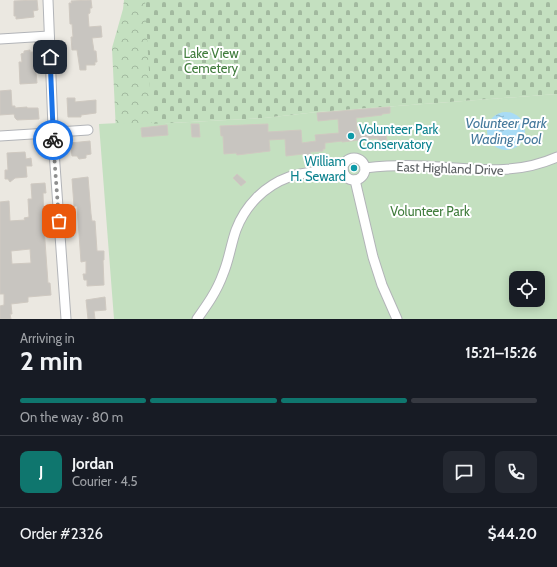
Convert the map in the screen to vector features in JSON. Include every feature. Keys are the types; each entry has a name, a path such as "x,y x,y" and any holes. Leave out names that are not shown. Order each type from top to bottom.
{"street":[{"path":"48,0 53,132 66,319"},
{"path":"0,39 49,36"},
{"path":"0,136 88,130"},
{"name":"East Highland Drive","path":"365,168 399,165 491,171 539,164 557,157"},
{"path":"353,158 362,161 365,168 364,174 355,180 346,175 343,169 346,162 353,158"},
{"path":"198,317 213,296 223,275 233,239 240,221 244,213 256,198 271,186 289,177 308,172 343,169"},
{"path":"355,180 373,257 382,285 397,319"}],"green space":[{"path":"124,0 151,0 166,122 125,319 112,48 123,9"},
{"name":"Lake View Cemetery","path":"145,0 557,0 557,94 317,112 264,118 152,124"},
{"name":"Volunteer Park","path":"557,94 557,319 114,319 99,124 152,124 264,118 317,112"}],"water":[{"name":"Volunteer Park Wading Pool","path":"506,112 519,118 525,131 519,144 506,150 493,144 487,131 493,118"}],"building":[{"path":"37,0 38,10 33,11 34,17 16,19 16,16 14,16 14,1"},
{"path":"91,0 92,8 90,8 90,13 88,14 89,27 101,26 102,37 92,38 94,51 96,51 97,62 95,62 95,65 86,65 86,70 80,70 77,50 72,50 71,37 73,37 72,24 70,24 69,3 72,3 71,1"},
{"path":"30,50 30,52 37,52 37,61 35,62 37,83 20,84 19,62 22,62 21,54 24,53 24,51"},
{"path":"11,90 12,106 15,106 15,108 38,108 39,119 17,120 14,114 0,115 0,91"},
{"path":"67,98 75,98 75,102 96,100 96,113 81,115 81,117 68,117"},
{"path":"390,107 390,113 356,118 357,130 359,131 386,129 387,145 381,146 381,144 378,144 378,138 325,143 325,149 323,149 323,151 310,152 311,159 304,159 303,154 286,156 285,139 269,140 270,151 237,155 236,153 224,154 223,136 221,136 220,126 268,124 268,132 301,130 302,143 316,141 315,135 339,133 338,119 318,121 317,113"},
{"path":"191,124 199,124 200,137 192,137"},
{"path":"167,125 168,135 142,137 141,128"},
{"path":"90,141 91,154 86,155 86,158 79,159 77,156 72,156 70,143"},
{"path":"25,152 26,159 31,158 32,166 26,166 27,177 15,178 10,182 8,179 5,179 5,170 8,170 7,153"},
{"path":"237,174 246,182 241,186 233,178"},
{"path":"88,177 92,221 95,221 97,251 104,251 104,285 87,286 87,280 84,280 83,274 86,274 86,261 81,262 77,206 74,206 72,179"},
{"path":"45,183 46,193 43,193 44,227 48,283 50,283 51,295 28,297 28,302 11,304 11,319 0,319 0,306 4,305 4,294 0,294 0,202 9,201 10,221 25,220 24,218 29,217 28,199 32,199 31,184","holes":["30,249 31,263 12,264 11,251"]},
{"path":"105,297 106,310 94,311 95,319 88,319 86,300"}],"way so far":[{"path":"53,140 59,221"}],"place":[{"name":"Volunteer Park Conservatory","path":"351,136"},
{"name":"William H. Seward","path":"354,168"}],"route":[{"path":"50,57 53,128 58,132 56,137 53,137 53,140"}]}
